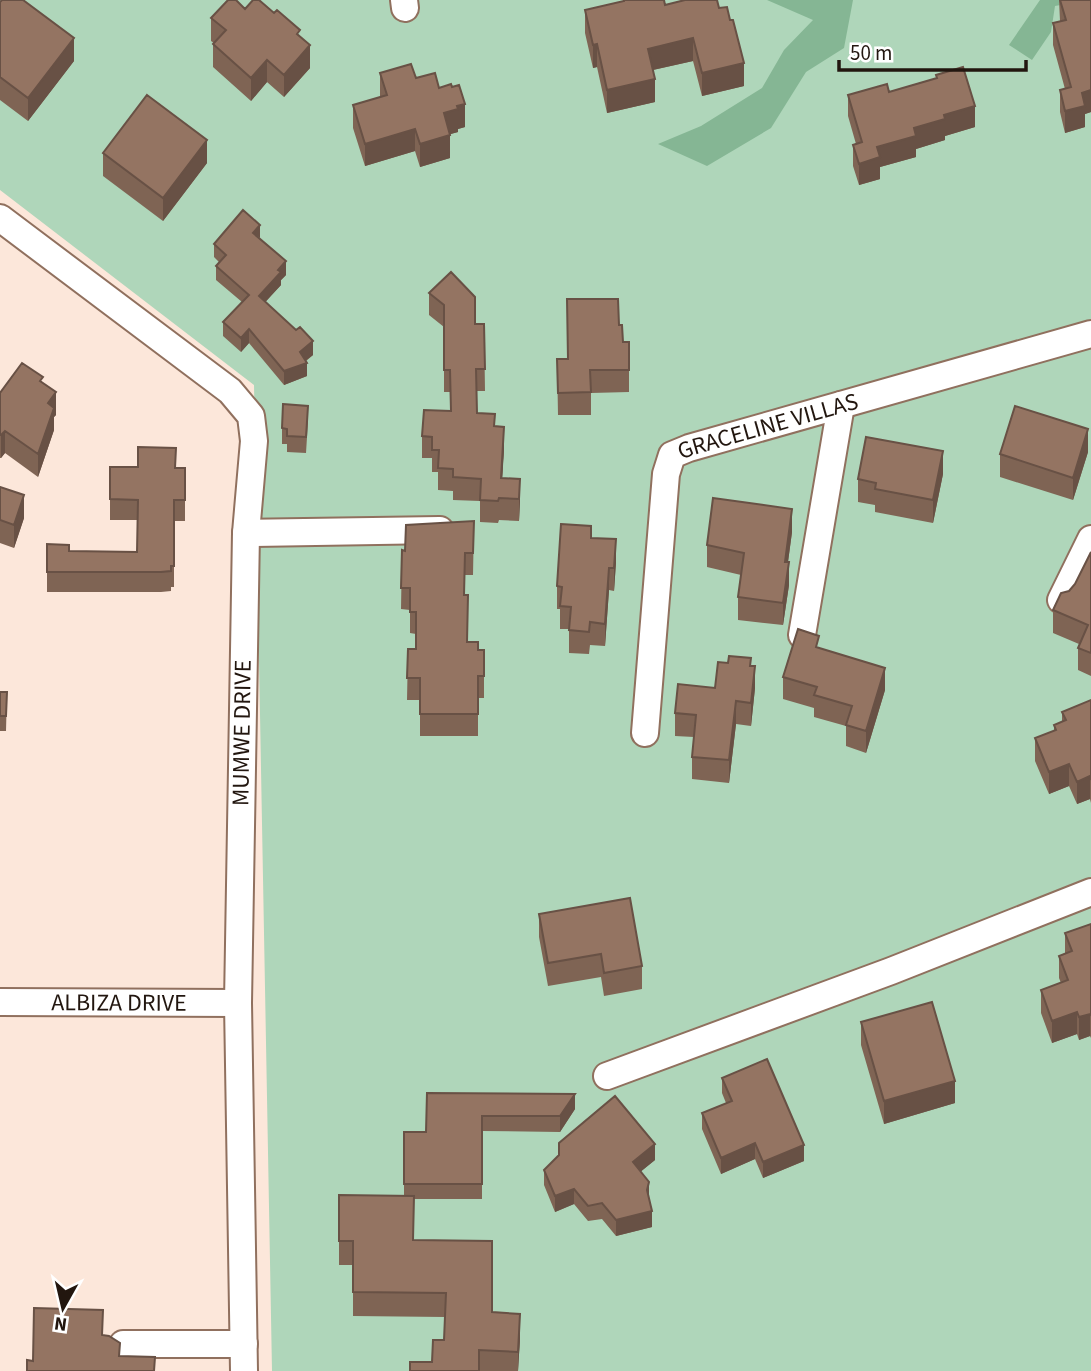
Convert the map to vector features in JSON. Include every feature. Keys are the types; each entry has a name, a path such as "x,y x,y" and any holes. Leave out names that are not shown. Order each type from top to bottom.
{"street":[{"name":"MUMWE DRIVE","path":"0,218 230,391 251,416 254,442 246,533 238,1003 244,1371"},
{"name":"GRACELINE VILLAS","path":"645,733 666,474 672,455 1091,334"},
{"path":"802,635 841,405"},
{"path":"246,533 442,530"},
{"path":"1061,600 1091,539"},
{"path":"607,1076 891,971 1091,892"},
{"name":"ALBIZA DRIVE","path":"0,1002 238,1003"},
{"path":"122,1344 244,1344"}],"green space":[{"path":"0,0 1091,0 1091,1371 272,1371 254,385 0,190"},
{"path":"767,0 853,0 844,48 806,72 771,128 707,166 658,144 701,126 762,88 784,50 813,20"},
{"path":"1040,0 1088,0 1055,6 1051,32 1032,60 1009,45"}],"building":[{"path":"2,0 23,0 74,38 28,98 0,77"},
{"path":"228,0 236,0 245,9 253,0 259,0 274,13 277,10 300,30 297,34 310,45 284,75 267,60 251,78 213,44 226,30 211,18"},
{"path":"624,0 664,0 665,5 685,0 717,0 719,8 727,7 730,20 733,20 744,63 702,73 693,38 648,49 655,79 607,90 597,44 593,45 585,10"},
{"path":"1060,0 1091,0 1091,90 1082,93 1085,106 1065,111 1060,90 1071,87 1053,23 1066,20"},
{"path":"411,64 416,78 435,73 439,88 451,84 452,87 459,85 465,104 444,113 450,135 420,144 415,129 365,144 353,105 387,95 380,73"},
{"path":"963,67 975,106 914,128 916,136 877,147 880,157 859,164 853,145 862,142 848,95 887,84 889,92"},
{"path":"147,95 207,140 163,198 103,153"},
{"path":"243,210 260,225 253,233 286,261 278,270 281,272 259,296 296,330 300,327 313,341 300,352 307,363 284,371 249,329 241,338 223,322 249,295 216,266 226,255 214,244"},
{"path":"451,272 475,297 475,324 484,324 485,369 476,369 477,413 495,414 494,426 504,427 501,478 520,479 519,499 480,500 481,479 453,477 453,469 438,468 439,450 432,450 432,437 422,436 424,410 451,411 450,370 444,370 444,305 429,293"},
{"path":"567,299 618,299 623,342 629,342 629,370 590,370 591,392 558,393 557,359 568,359"},
{"path":"22,363 43,377 40,381 56,392 48,403 54,408 38,454 5,431 0,435 0,393"},
{"path":"283,404 308,406 306,437 287,436 287,429 282,428"},
{"path":"1015,406 1088,429 1073,478 1000,454"},
{"path":"866,437 943,451 933,500 875,489 876,483 858,479"},
{"path":"138,447 176,448 175,468 185,468 185,500 174,500 174,566 171,566 171,571 47,572 47,544 69,545 69,551 137,552 138,500 110,499 110,467 138,467"},
{"path":"0,487 24,495 14,525 0,520"},
{"path":"713,498 792,509 783,603 738,597 744,553 707,545"},
{"path":"474,521 473,553 465,553 464,595 468,595 467,642 478,642 478,650 484,650 484,676 478,676 478,714 420,714 420,678 407,678 408,649 416,649 416,612 410,612 410,588 401,588 406,525"},
{"path":"561,524 591,526 591,538 616,539 614,568 609,568 605,624 590,622 589,632 569,630 571,607 560,606 562,587 557,586"},
{"path":"1091,552 1091,653 1078,648 1088,625 1053,610 1061,593 1069,591 1075,584"},
{"path":"798,629 819,636 816,647 885,668 866,731 846,725 852,706 814,695 817,687 783,677"},
{"path":"729,656 751,658 750,666 755,666 751,703 736,701 729,760 692,757 696,715 675,713 678,684 715,688 718,662 728,663"},
{"path":"0,692 7,692 6,716 0,716"},
{"path":"1091,700 1091,780 1090,776 1077,782 1069,764 1049,772 1035,738 1056,730 1054,725 1066,720 1062,712"},
{"path":"630,898 642,966 604,973 601,954 548,963 539,914"},
{"path":"1091,924 1091,1015 1079,1017 1077,1012 1052,1021 1041,990 1068,980 1059,956 1072,951 1065,933"},
{"path":"932,1002 955,1081 884,1101 861,1022"},
{"path":"767,1059 804,1145 763,1162 755,1143 721,1158 702,1113 732,1101 722,1078"},
{"path":"427,1093 575,1094 560,1116 482,1116 482,1184 404,1184 404,1132 426,1132"},
{"path":"615,1096 655,1144 633,1162 649,1182 647,1190 652,1211 616,1220 602,1203 588,1206 574,1189 555,1196 544,1170 559,1155 559,1143"},
{"path":"339,1195 414,1196 413,1240 492,1241 492,1312 520,1314 518,1352 479,1350 479,1371 410,1371 410,1362 432,1362 433,1340 444,1340 446,1293 353,1292 353,1241 339,1241"},
{"path":"34,1308 103,1310 102,1335 120,1343 119,1356 155,1357 154,1371 27,1371 27,1360 33,1361"}]}
